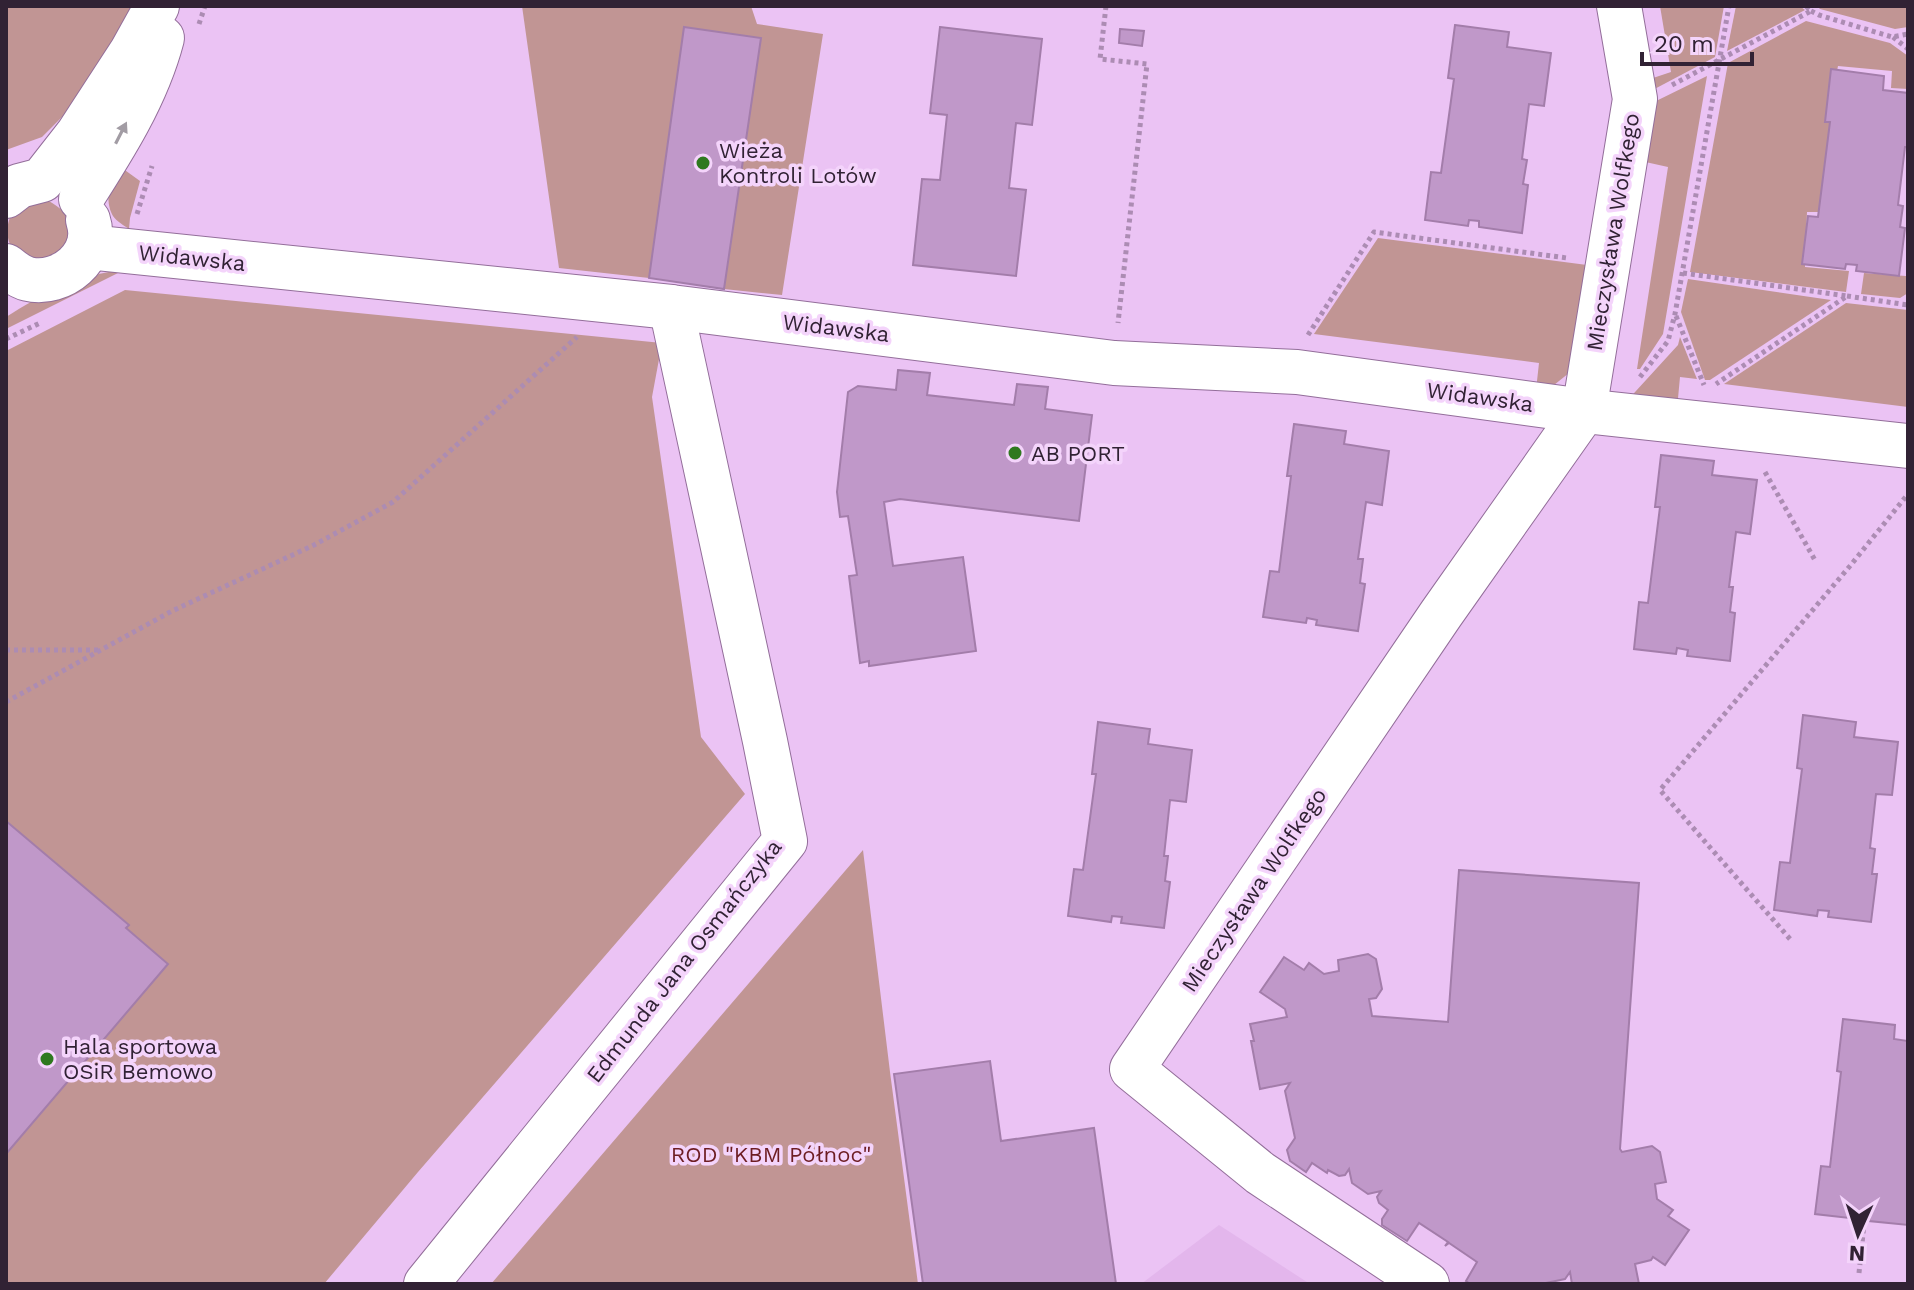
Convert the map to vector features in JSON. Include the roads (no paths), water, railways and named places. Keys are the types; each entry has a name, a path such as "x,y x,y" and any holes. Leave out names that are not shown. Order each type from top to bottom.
{"street":[{"path":"18,187 78,134 157,6"},
{"path":"81,199 113,149 155,66 170,6"},
{"name":"Mieczysława Wolfkego","path":"1427,1284 1260,1173 1132,1069 1441,614 1598,412 1635,99 1619,6"},
{"path":"6,308 25,273 63,276 78,264 88,247 91,228 81,199 56,183 18,187"},
{"name":"Widawska","path":"88,247 671,307 1114,363 1297,372 1598,412"},
{"name":"Edmunda Jana Osmańczyka","path":"426,1284 785,841 671,307"},
{"path":"1598,412 1908,446"}],"place":[{"name":"Wieża Kontroli Lotów","path":"703,163"},
{"name":"AB PORT","path":"1015,453"},
{"name":"Hala sportowa OSiR Bemowo","path":"47,1059"}],"park label":[{"name":"ROD \"KBM Północ\"","path":"771,1154"}]}
